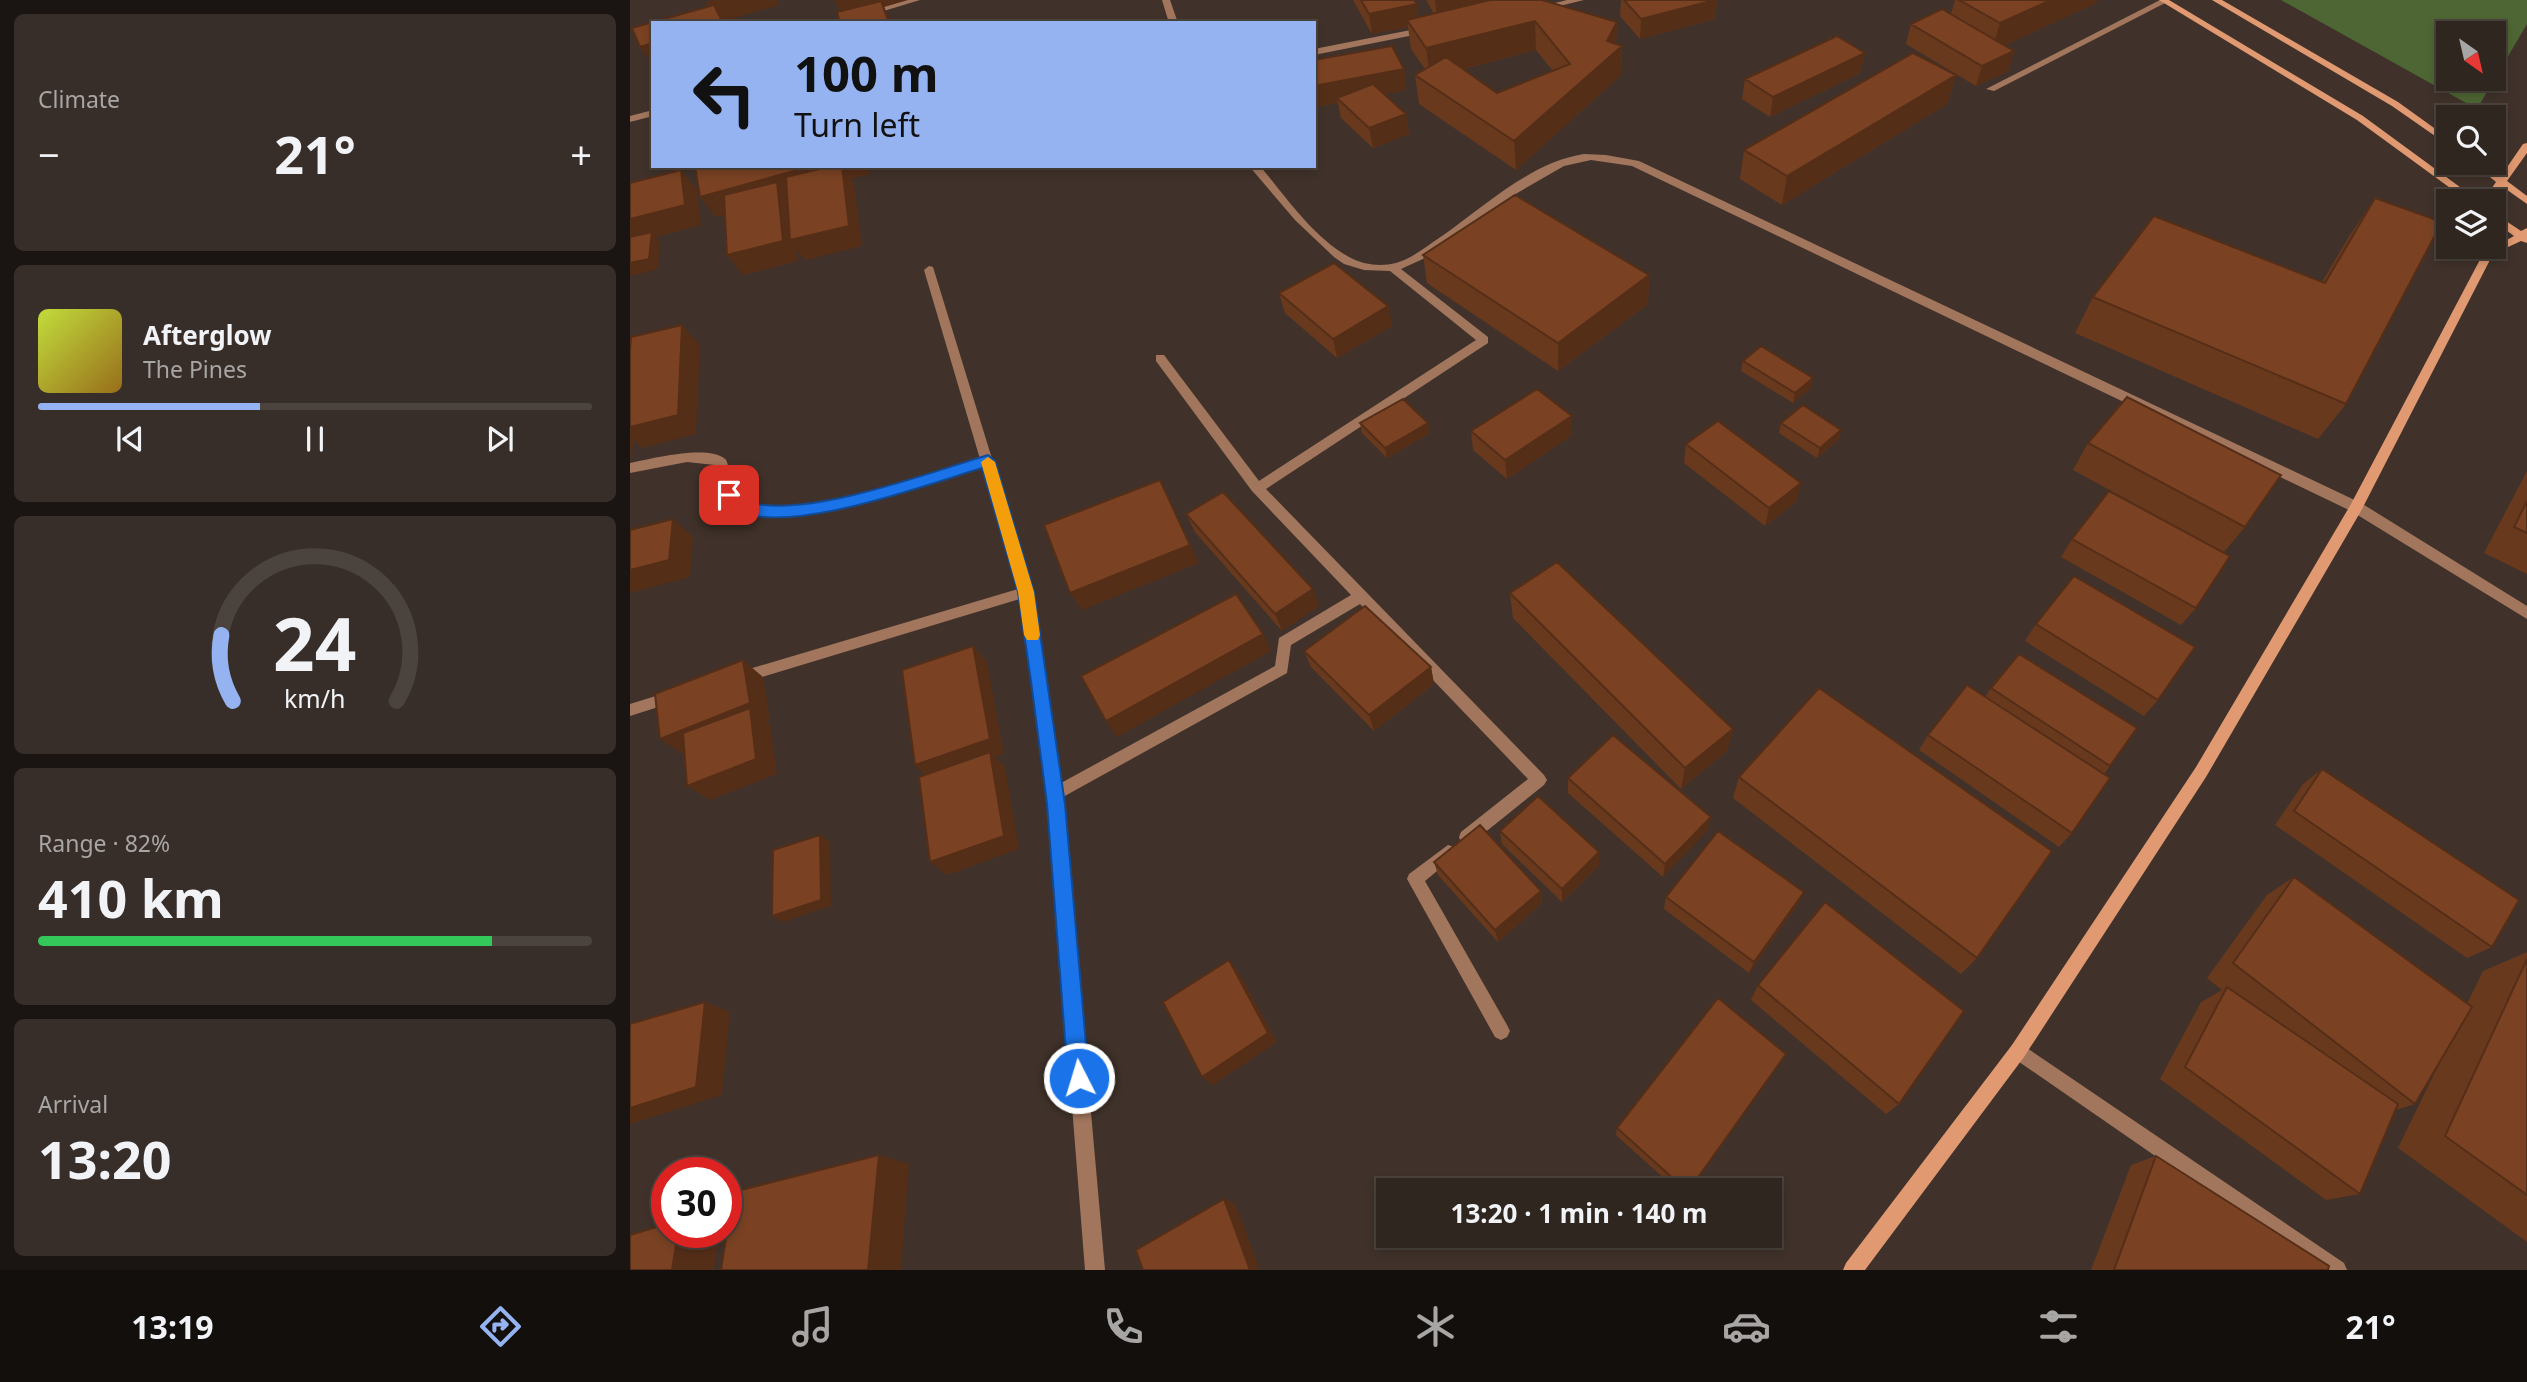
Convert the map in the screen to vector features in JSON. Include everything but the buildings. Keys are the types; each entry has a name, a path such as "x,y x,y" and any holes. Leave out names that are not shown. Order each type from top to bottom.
{"street":[{"path":"840,21 916,0"},
{"path":"1166,0 1173,21"},
{"path":"1527,10 1580,0"},
{"path":"2216,0 2395,104 2436,133"},
{"path":"1991,89 2164,1 2360,118 2458,189"},
{"path":"1316,52 1434,29"},
{"path":"630,119 651,114"},
{"path":"2497,189 2527,146"},
{"path":"1256,168 1338,254 1365,268 1393,268 1418,258 1524,184 1558,166 1578,158 1603,157 1635,163 2356,507 2527,613"},
{"path":"2496,175 2527,201"},
{"path":"2506,224 2525,236"},
{"path":"2506,243 2525,236"},
{"path":"1853,1270 2018,1051 2201,772 2356,507 2484,259"},
{"path":"1257,488 1483,340 1393,268"},
{"path":"929,270 1026,592 1054,794 1094,1270"},
{"path":"1160,358 1257,488 1539,780 1415,879 1502,1031"},
{"path":"630,468 686,456 703,456 721,462 729,495 739,506 760,511 791,511 894,489 988,461"},
{"path":"722,682 1026,592"},
{"path":"1054,794 1282,668 1284,642 1361,596"},
{"path":"630,710 683,694"},
{"path":"2018,1051 2331,1268"}],"green space":[{"path":"2281,0 2527,0 2527,24 2506,60 2506,21 2436,21 2436,86"},
{"path":"2445,91 2488,91 2479,105 2470,105"}],"slow traffic":[{"path":"988,462 1026,592 1032,635"}],"route":[{"path":"729,495 739,506 760,511 791,511 894,489 988,461 1026,592 1056,804 1079,1078"}]}
